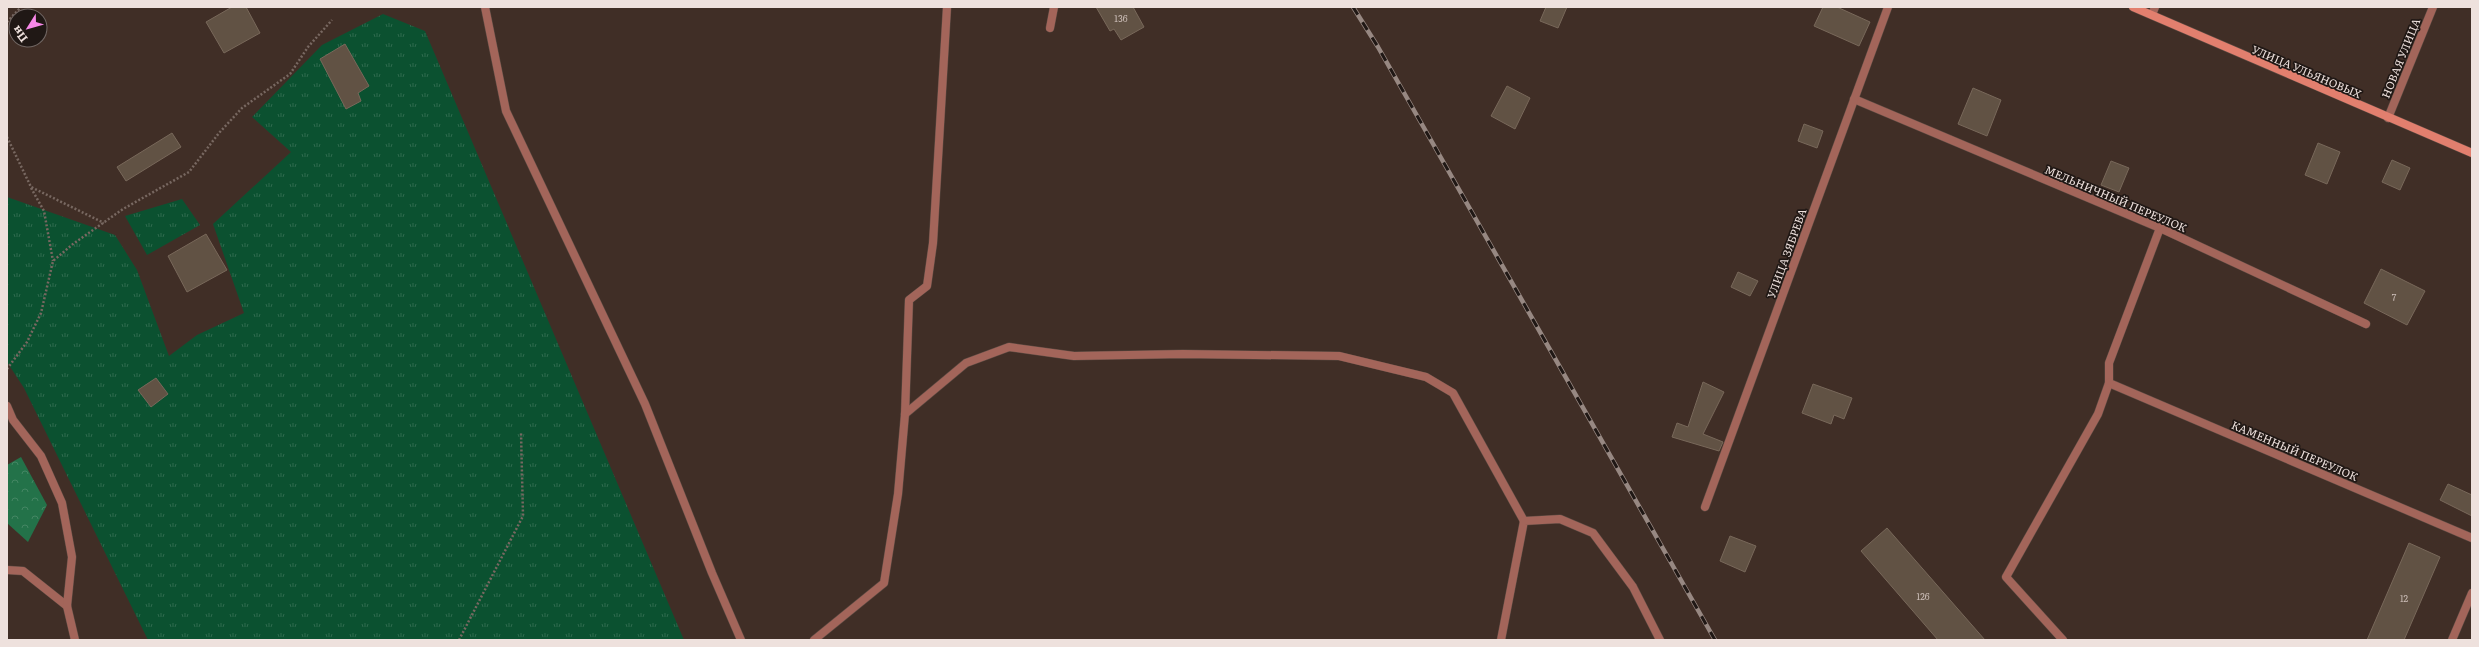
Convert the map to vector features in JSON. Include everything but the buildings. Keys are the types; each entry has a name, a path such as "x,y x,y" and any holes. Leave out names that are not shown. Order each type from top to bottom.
{"street":[{"path":"485,7 506,111 645,404 709,566 741,640"},
{"path":"814,640 884,583 898,494 905,414 909,300 926,286 934,243 948,7"},
{"path":"1050,28 1054,7"},
{"name":"УЛИЦА ЗЯБРЕВА","path":"1705,507 1888,7"},
{"name":"УЛИЦА УЛЬЯНОВЫХ","path":"2133,7 2472,153"},
{"path":"2152,15 2155,7"},
{"name":"НОВАЯ УЛИЦА","path":"2388,118 2433,7"},
{"name":"МЕЛЬНИЧНЫЙ ПЕРЕУЛОК","path":"1854,99 2160,228 2366,324"},
{"path":"2063,640 2006,577 2098,414 2109,383 2109,363 2160,228"},
{"path":"905,414 966,363 1009,347 1074,356 1183,354 1339,356 1426,377 1453,393 1524,521 1501,640"},
{"name":"КАМЕННЫЙ ПЕРЕУЛОК","path":"2109,383 2472,538"},
{"path":"7,406 13,420 41,456 62,503 72,557 67,606 75,640"},
{"path":"1524,521 1560,519 1593,533 1633,587 1660,640"},
{"path":"7,570 23,571 67,606"},
{"path":"2452,640 2472,593"}],"path":[{"path":"7,22 21,7"},
{"path":"53,261 73,244 123,209 189,172 219,133 242,108 290,74 308,47 332,20"},
{"path":"7,137 44,211 53,261 41,313 27,342 7,369"},
{"path":"31,187 104,223"},
{"path":"459,640 523,516 521,432"}],"green space":[{"path":"383,14 425,31 684,640 148,640 24,388 7,362 7,197 115,235 137,270 169,356 197,335 244,313 213,224 291,152 252,117 322,45"},
{"path":"182,199 200,225 147,255 125,216"},
{"path":"21,457 47,505 28,542 7,523 7,465"}],"railway":[{"path":"1353,7 1378,47 1715,640"}]}
